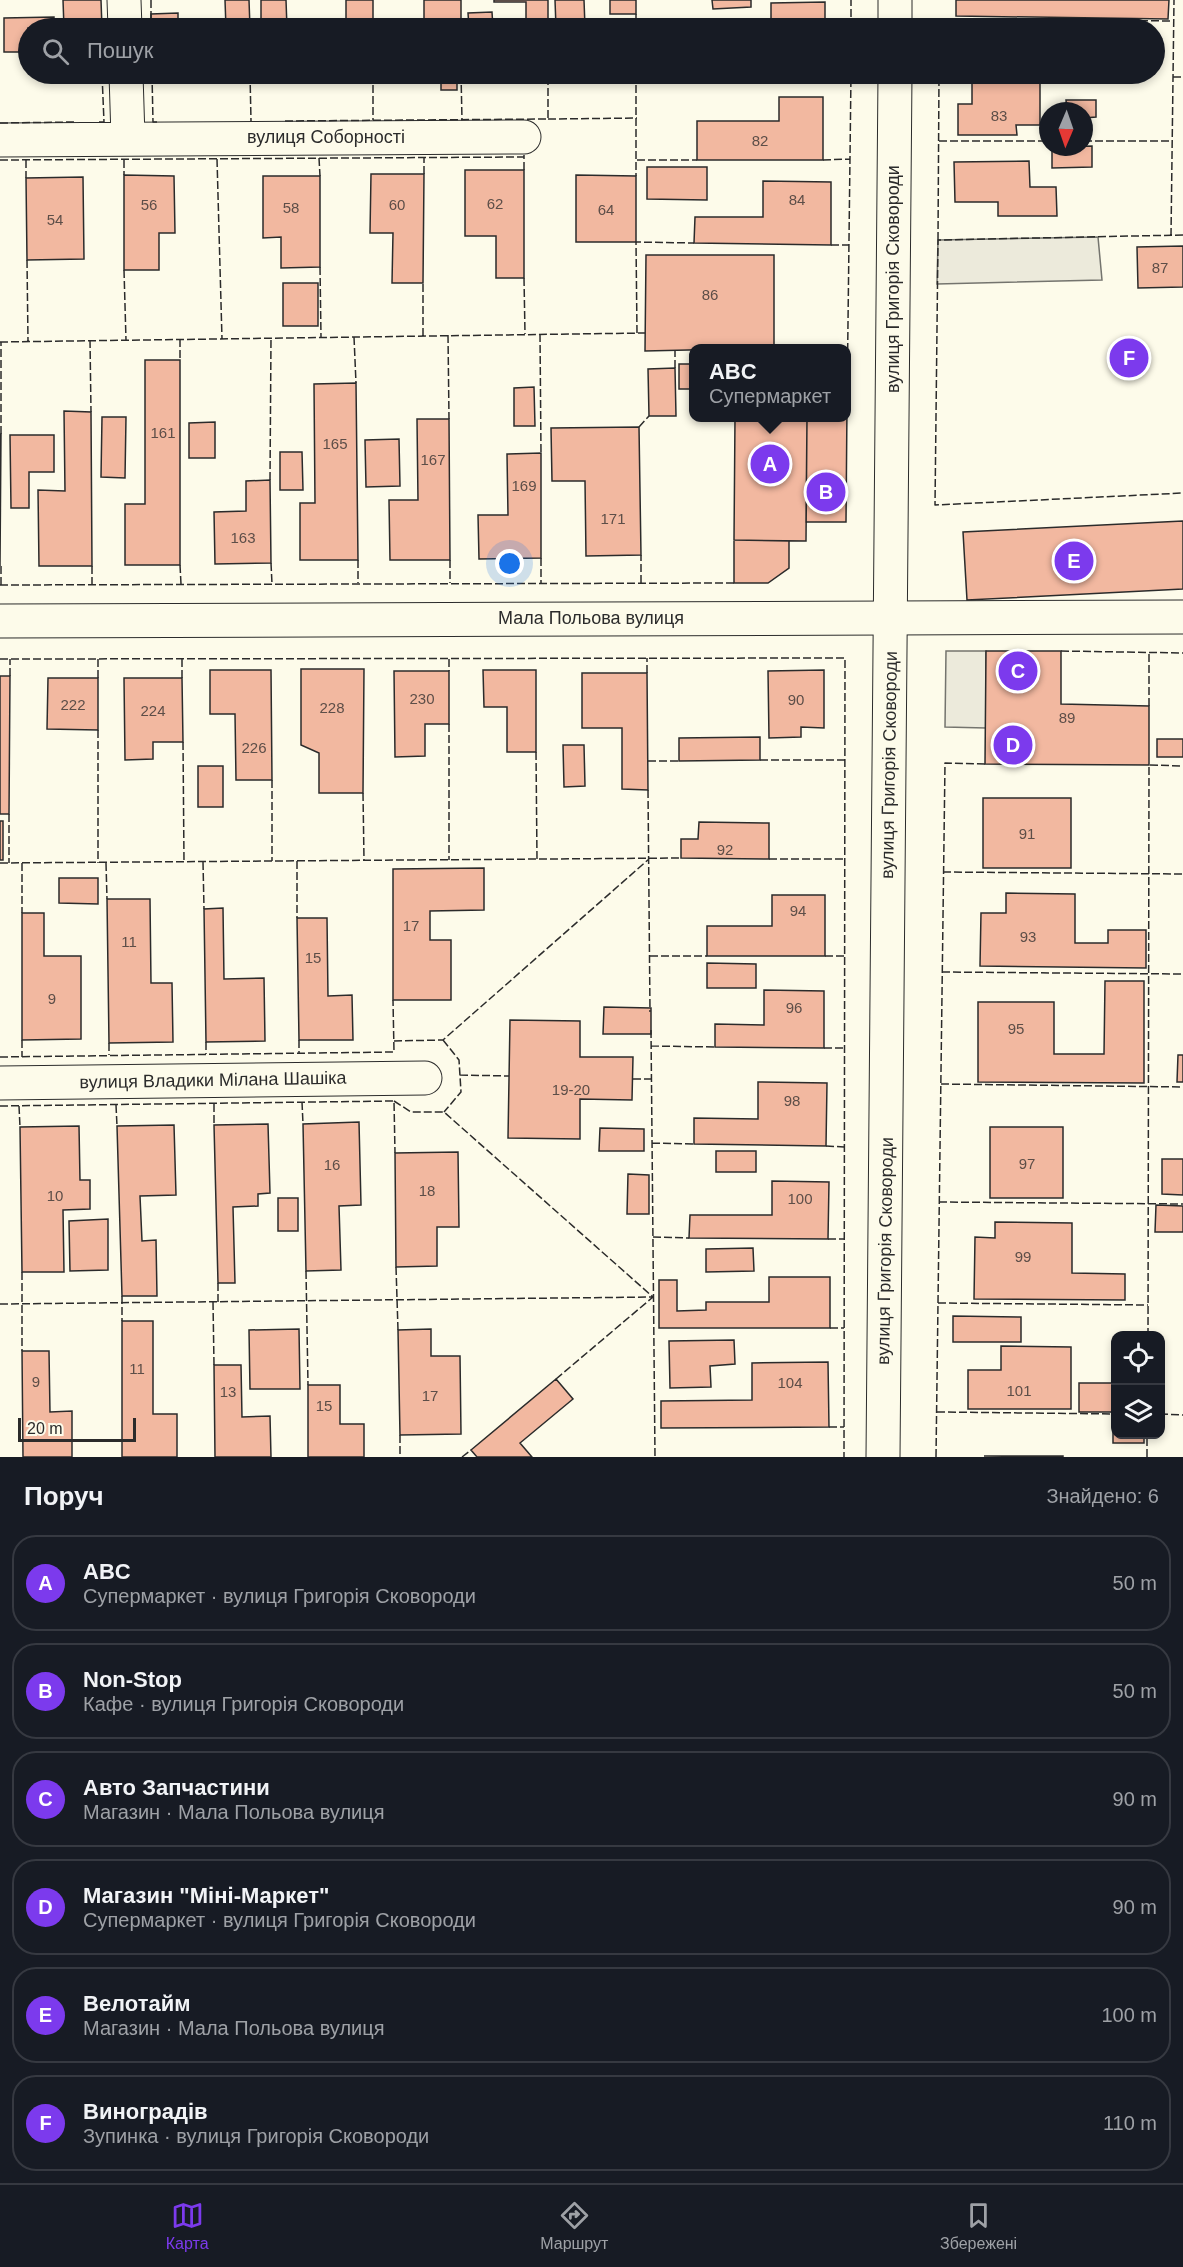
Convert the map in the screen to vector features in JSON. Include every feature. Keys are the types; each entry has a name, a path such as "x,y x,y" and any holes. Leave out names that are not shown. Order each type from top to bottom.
{"street":[{"path":"124,0 125,18"},
{"path":"895,0 895,18"},
{"path":"126,84 128,138"},
{"name":"вулиця Григорія Сковороди","path":"883,1457 895,84"},
{"name":"вулиця Соборності","path":"0,140 524,137"},
{"name":"Мала Польова вулиця","path":"0,621 1183,617"},
{"name":"вулиця Владики Мілана Шашіка","path":"0,1083 425,1078"}],"shaded area":[{"path":"1098,237 1102,280 937,284 938,240"},
{"path":"946,651 986,651 986,728 945,727"}],"building":[{"path":"63,0 101,0 102,18 64,18"},
{"path":"225,0 249,0 250,18 226,18"},
{"path":"261,0 286,0 287,18 261,18"},
{"path":"346,0 373,0 373,18 346,18"},
{"path":"424,0 461,0 461,18 424,18"},
{"path":"494,0 548,0 548,18 526,18 526,2 494,2"},
{"path":"555,0 584,0 585,18 556,18"},
{"path":"610,0 636,0 636,14 610,14"},
{"path":"712,0 751,0 751,7 713,9"},
{"path":"956,0 1169,0 1168,19 956,16"},
{"path":"825,2 825,18 771,18 771,3"},
{"path":"492,12 492,18 468,18 468,13"},
{"path":"178,13 178,18 151,18 151,14"},
{"path":"54,17 18,18 18,52 4,52 4,18"},
{"path":"441,84 457,84 457,90 441,90"},
{"path":"972,84 1040,84 1039,125 1016,125 1017,135 958,135 958,104 972,104"},
{"path":"779,97 823,97 823,160 697,160 697,121 779,121"},
{"path":"1066,100 1096,100 1096,117 1093,117 1093,102 1066,102"},
{"path":"1052,156 1092,156 1092,167 1052,168"},
{"path":"1029,161 1030,187 1056,187 1057,216 998,216 998,202 955,202 954,162"},
{"path":"647,167 707,167 707,200 647,199"},
{"path":"465,170 524,170 524,278 496,278 496,236 465,236"},
{"path":"371,174 424,174 423,283 392,283 393,233 370,233"},
{"path":"124,175 174,176 175,233 159,233 159,270 124,270"},
{"path":"576,175 636,176 636,242 576,242"},
{"path":"263,176 320,176 320,267 281,268 281,237 263,238"},
{"path":"83,177 84,259 27,260 26,178"},
{"path":"763,181 831,182 831,245 694,243 695,217 763,217"},
{"path":"1183,246 1183,287 1138,288 1137,247"},
{"path":"646,255 774,255 774,344 689,344 689,350 645,351"},
{"path":"283,283 318,283 318,326 283,326"},
{"path":"145,360 180,360 180,565 125,565 125,504 145,504"},
{"path":"679,364 689,364 689,389 679,389"},
{"path":"675,368 676,416 649,416 648,369"},
{"path":"356,383 358,560 300,560 300,503 315,503 314,384"},
{"path":"534,387 535,426 514,426 514,388"},
{"path":"64,411 91,412 92,566 39,566 38,490 65,491"},
{"path":"102,417 126,417 125,478 101,477"},
{"path":"417,419 449,419 450,560 390,560 389,500 418,500"},
{"path":"215,422 215,458 189,458 189,423"},
{"path":"735,422 807,422 806,541 734,540"},
{"path":"807,422 847,422 846,522 806,522"},
{"path":"639,427 641,555 586,556 585,481 552,481 551,428"},
{"path":"0,434 1,434 0,566"},
{"path":"10,435 54,435 54,472 29,472 29,508 11,508"},
{"path":"399,439 400,486 366,487 365,440"},
{"path":"280,452 302,452 303,490 280,490"},
{"path":"541,453 541,558 479,559 478,515 508,515 507,454"},
{"path":"270,480 271,563 215,564 214,512 246,511 246,481"},
{"path":"1183,521 1183,589 967,600 963,532"},
{"path":"734,540 789,541 789,568 768,583 734,583"},
{"path":"986,651 1061,651 1061,704 1149,706 1149,765 985,764"},
{"path":"301,669 364,669 363,793 319,793 319,753 301,745"},
{"path":"210,670 271,670 272,780 236,780 235,714 210,714"},
{"path":"483,670 536,670 536,752 507,752 507,707 484,707"},
{"path":"824,670 824,728 801,727 801,737 769,738 768,671"},
{"path":"394,671 449,671 449,724 425,724 425,756 395,757"},
{"path":"582,673 647,673 648,790 622,789 622,728 582,728"},
{"path":"0,676 10,676 9,814 0,814"},
{"path":"48,678 98,678 98,730 47,729"},
{"path":"124,678 182,678 183,742 153,742 153,759 125,760"},
{"path":"760,737 760,760 679,761 679,738"},
{"path":"1157,739 1183,739 1183,757 1157,757"},
{"path":"563,745 584,745 585,786 564,787"},
{"path":"198,766 223,766 223,807 198,807"},
{"path":"983,798 1071,798 1071,868 983,868"},
{"path":"0,821 3,821 3,860 0,860"},
{"path":"699,822 769,823 769,859 681,858 681,839 698,839"},
{"path":"484,868 484,910 430,911 430,940 451,940 451,1000 393,1000 393,869"},
{"path":"59,878 98,878 98,904 59,903"},
{"path":"1006,893 1075,894 1075,943 1108,943 1108,930 1146,930 1146,968 980,966 981,913 1006,913"},
{"path":"772,895 825,895 825,956 707,956 707,926 772,926"},
{"path":"107,899 150,899 151,983 172,983 173,1042 109,1043"},
{"path":"223,908 224,979 264,978 265,1041 206,1042 204,909"},
{"path":"22,913 44,913 44,956 81,956 81,1039 22,1040"},
{"path":"297,918 327,918 328,996 352,995 353,1040 299,1040"},
{"path":"707,963 756,964 756,988 707,988"},
{"path":"1105,981 1144,981 1144,1083 978,1082 978,1002 1054,1002 1054,1054 1104,1054"},
{"path":"764,990 824,991 824,1048 715,1047 715,1024 764,1025"},
{"path":"604,1007 651,1008 651,1034 603,1034"},
{"path":"510,1020 580,1021 580,1057 633,1057 632,1100 580,1099 580,1139 508,1138"},
{"path":"1178,1055 1183,1055 1183,1082 1177,1082"},
{"path":"758,1082 827,1083 826,1146 694,1144 694,1118 758,1119"},
{"path":"359,1122 361,1205 339,1206 341,1270 306,1271 303,1124"},
{"path":"268,1124 270,1193 258,1194 258,1206 233,1207 235,1283 218,1283 214,1125"},
{"path":"174,1125 176,1195 140,1196 142,1241 156,1240 157,1296 122,1296 117,1126"},
{"path":"79,1126 80,1180 90,1180 90,1209 63,1210 64,1272 22,1272 20,1127"},
{"path":"990,1127 1063,1127 1063,1198 990,1198"},
{"path":"600,1128 644,1129 644,1151 599,1151"},
{"path":"716,1151 756,1151 756,1172 716,1172"},
{"path":"458,1152 459,1227 437,1227 437,1266 396,1267 395,1153"},
{"path":"1162,1159 1183,1159 1183,1195 1162,1194"},
{"path":"628,1174 649,1175 649,1214 627,1214"},
{"path":"772,1181 829,1182 828,1239 689,1238 690,1215 772,1215"},
{"path":"278,1198 298,1198 298,1231 278,1231"},
{"path":"1156,1205 1183,1206 1183,1232 1155,1232"},
{"path":"108,1219 108,1270 70,1271 69,1221"},
{"path":"995,1222 1072,1223 1072,1273 1125,1274 1125,1300 974,1299 975,1237 995,1238"},
{"path":"753,1248 754,1271 706,1272 706,1249"},
{"path":"769,1277 830,1277 830,1328 659,1328 659,1280 677,1280 677,1311 706,1310 706,1302 769,1302"},
{"path":"953,1316 1021,1317 1021,1342 953,1342"},
{"path":"122,1321 153,1321 153,1414 177,1414 177,1457 122,1457"},
{"path":"299,1329 300,1389 250,1389 249,1330"},
{"path":"431,1329 431,1356 460,1356 461,1434 400,1435 398,1330"},
{"path":"734,1340 735,1364 710,1366 711,1387 670,1388 669,1341"},
{"path":"1001,1346 1071,1347 1071,1409 968,1409 968,1370 1001,1370"},
{"path":"22,1351 49,1351 50,1412 72,1411 72,1457 23,1457"},
{"path":"828,1362 829,1427 661,1428 661,1401 752,1400 752,1363"},
{"path":"214,1365 241,1365 242,1417 270,1416 271,1457 215,1457"},
{"path":"556,1379 573,1399 520,1443 532,1457 477,1457 471,1450"},
{"path":"1079,1383 1111,1383 1111,1412 1079,1412"},
{"path":"308,1385 340,1385 340,1424 364,1424 364,1457 308,1457"},
{"path":"1113,1439 1144,1439 1144,1443 1113,1443"},
{"path":"984,1456 1063,1456 1063,1457"}],"fence":[{"path":"151,0 151,18"},
{"path":"851,0 851,18"},
{"path":"1171,236 1174,0"},
{"path":"1165,21 1174,21"},
{"path":"1173,77 1183,77"},
{"path":"99,122 104,122 102,84"},
{"path":"152,84 153,122 159,122"},
{"path":"250,84 251,121"},
{"path":"373,84 373,120"},
{"path":"461,84 462,120"},
{"path":"285,121 548,119 548,84"},
{"path":"636,84 636,176"},
{"path":"848,344 851,84"},
{"path":"938,240 939,84"},
{"path":"548,119 637,118"},
{"path":"0,123 75,122"},
{"path":"939,141 1039,141"},
{"path":"1093,141 1172,141"},
{"path":"524,155 524,170"},
{"path":"424,157 424,174"},
{"path":"0,160 524,157"},
{"path":"319,158 320,176"},
{"path":"217,159 222,339"},
{"path":"823,160 850,159"},
{"path":"26,160 26,178"},
{"path":"124,160 124,175"},
{"path":"637,160 697,160"},
{"path":"1183,235 938,240 935,505 1183,493"},
{"path":"637,333 636,242 694,243"},
{"path":"831,245 849,245"},
{"path":"27,260 28,341"},
{"path":"320,267 321,337"},
{"path":"124,270 126,340"},
{"path":"524,278 525,334"},
{"path":"423,283 423,336"},
{"path":"0,342 645,333"},
{"path":"540,334 541,453"},
{"path":"448,335 449,419"},
{"path":"354,337 356,383"},
{"path":"270,480 271,338"},
{"path":"180,339 180,360"},
{"path":"90,340 91,412"},
{"path":"1,342 1,434"},
{"path":"675,351 675,368"},
{"path":"639,427 649,416"},
{"path":"641,555 641,583"},
{"path":"541,558 541,583"},
{"path":"358,560 358,583"},
{"path":"450,560 450,583"},
{"path":"271,563 272,584"},
{"path":"180,565 181,584"},
{"path":"1,566 1,585"},
{"path":"92,566 92,585"},
{"path":"0,585 734,583"},
{"path":"1061,651 1183,653"},
{"path":"1149,652 1149,706"},
{"path":"647,658 647,673"},
{"path":"0,659 845,658 844,1457"},
{"path":"10,659 10,676"},
{"path":"98,659 98,678"},
{"path":"182,659 182,678"},
{"path":"449,659 449,671"},
{"path":"449,724 449,860"},
{"path":"98,730 98,863"},
{"path":"183,742 184,862"},
{"path":"536,752 537,859"},
{"path":"760,760 845,760"},
{"path":"648,761 679,761"},
{"path":"936,1457 945,763 985,764"},
{"path":"1148,1331 1149,765 1183,766"},
{"path":"272,780 272,861"},
{"path":"648,790 650,1012"},
{"path":"363,793 364,860"},
{"path":"9,814 9,863"},
{"path":"0,863 681,858"},
{"path":"394,1041 443,1040 649,859"},
{"path":"769,859 845,859"},
{"path":"297,861 297,918"},
{"path":"203,862 204,909"},
{"path":"22,863 22,913"},
{"path":"106,863 107,899"},
{"path":"943,872 1183,874"},
{"path":"650,956 707,956"},
{"path":"825,956 845,956"},
{"path":"942,972 1183,974"},
{"path":"0,1057 394,1052 393,1000"},
{"path":"651,1030 655,1457"},
{"path":"22,1040 22,1057"},
{"path":"299,1040 299,1053"},
{"path":"443,1040 459,1060 461,1092 444,1112"},
{"path":"206,1042 206,1054"},
{"path":"109,1043 109,1055"},
{"path":"651,1046 715,1047"},
{"path":"824,1048 845,1048"},
{"path":"460,1075 509,1076"},
{"path":"633,1079 651,1079"},
{"path":"941,1084 1183,1087"},
{"path":"394,1101 411,1112 444,1112 653,1297"},
{"path":"0,1106 394,1101 395,1153"},
{"path":"302,1102 303,1124"},
{"path":"214,1104 214,1125"},
{"path":"116,1105 117,1126"},
{"path":"19,1106 20,1127"},
{"path":"652,1143 694,1144"},
{"path":"826,1146 844,1147"},
{"path":"939,1202 1183,1204"},
{"path":"653,1237 689,1238"},
{"path":"828,1239 844,1239"},
{"path":"396,1267 398,1330"},
{"path":"306,1271 308,1385"},
{"path":"22,1272 22,1351"},
{"path":"218,1283 218,1302"},
{"path":"122,1296 122,1321"},
{"path":"0,1304 653,1297"},
{"path":"556,1379 653,1297"},
{"path":"213,1302 214,1365"},
{"path":"938,1303 1148,1305"},
{"path":"830,1328 844,1328"},
{"path":"937,1412 1111,1414"},
{"path":"1165,1414 1183,1415"},
{"path":"829,1427 844,1427"},
{"path":"400,1435 400,1457"},
{"path":"1147,1439 1147,1457"},
{"path":"462,1457 471,1450"}],"place":[{"name":"Виноградів","path":"1129,358"},
{"name":"ABC","path":"770,464"},
{"name":"Non-Stop","path":"826,492"},
{"name":"Велотайм","path":"1074,561"},
{"name":"Авто Запчастини","path":"1018,671"},
{"name":"Магазин \"Міні-Маркет\"","path":"1013,745"}]}
